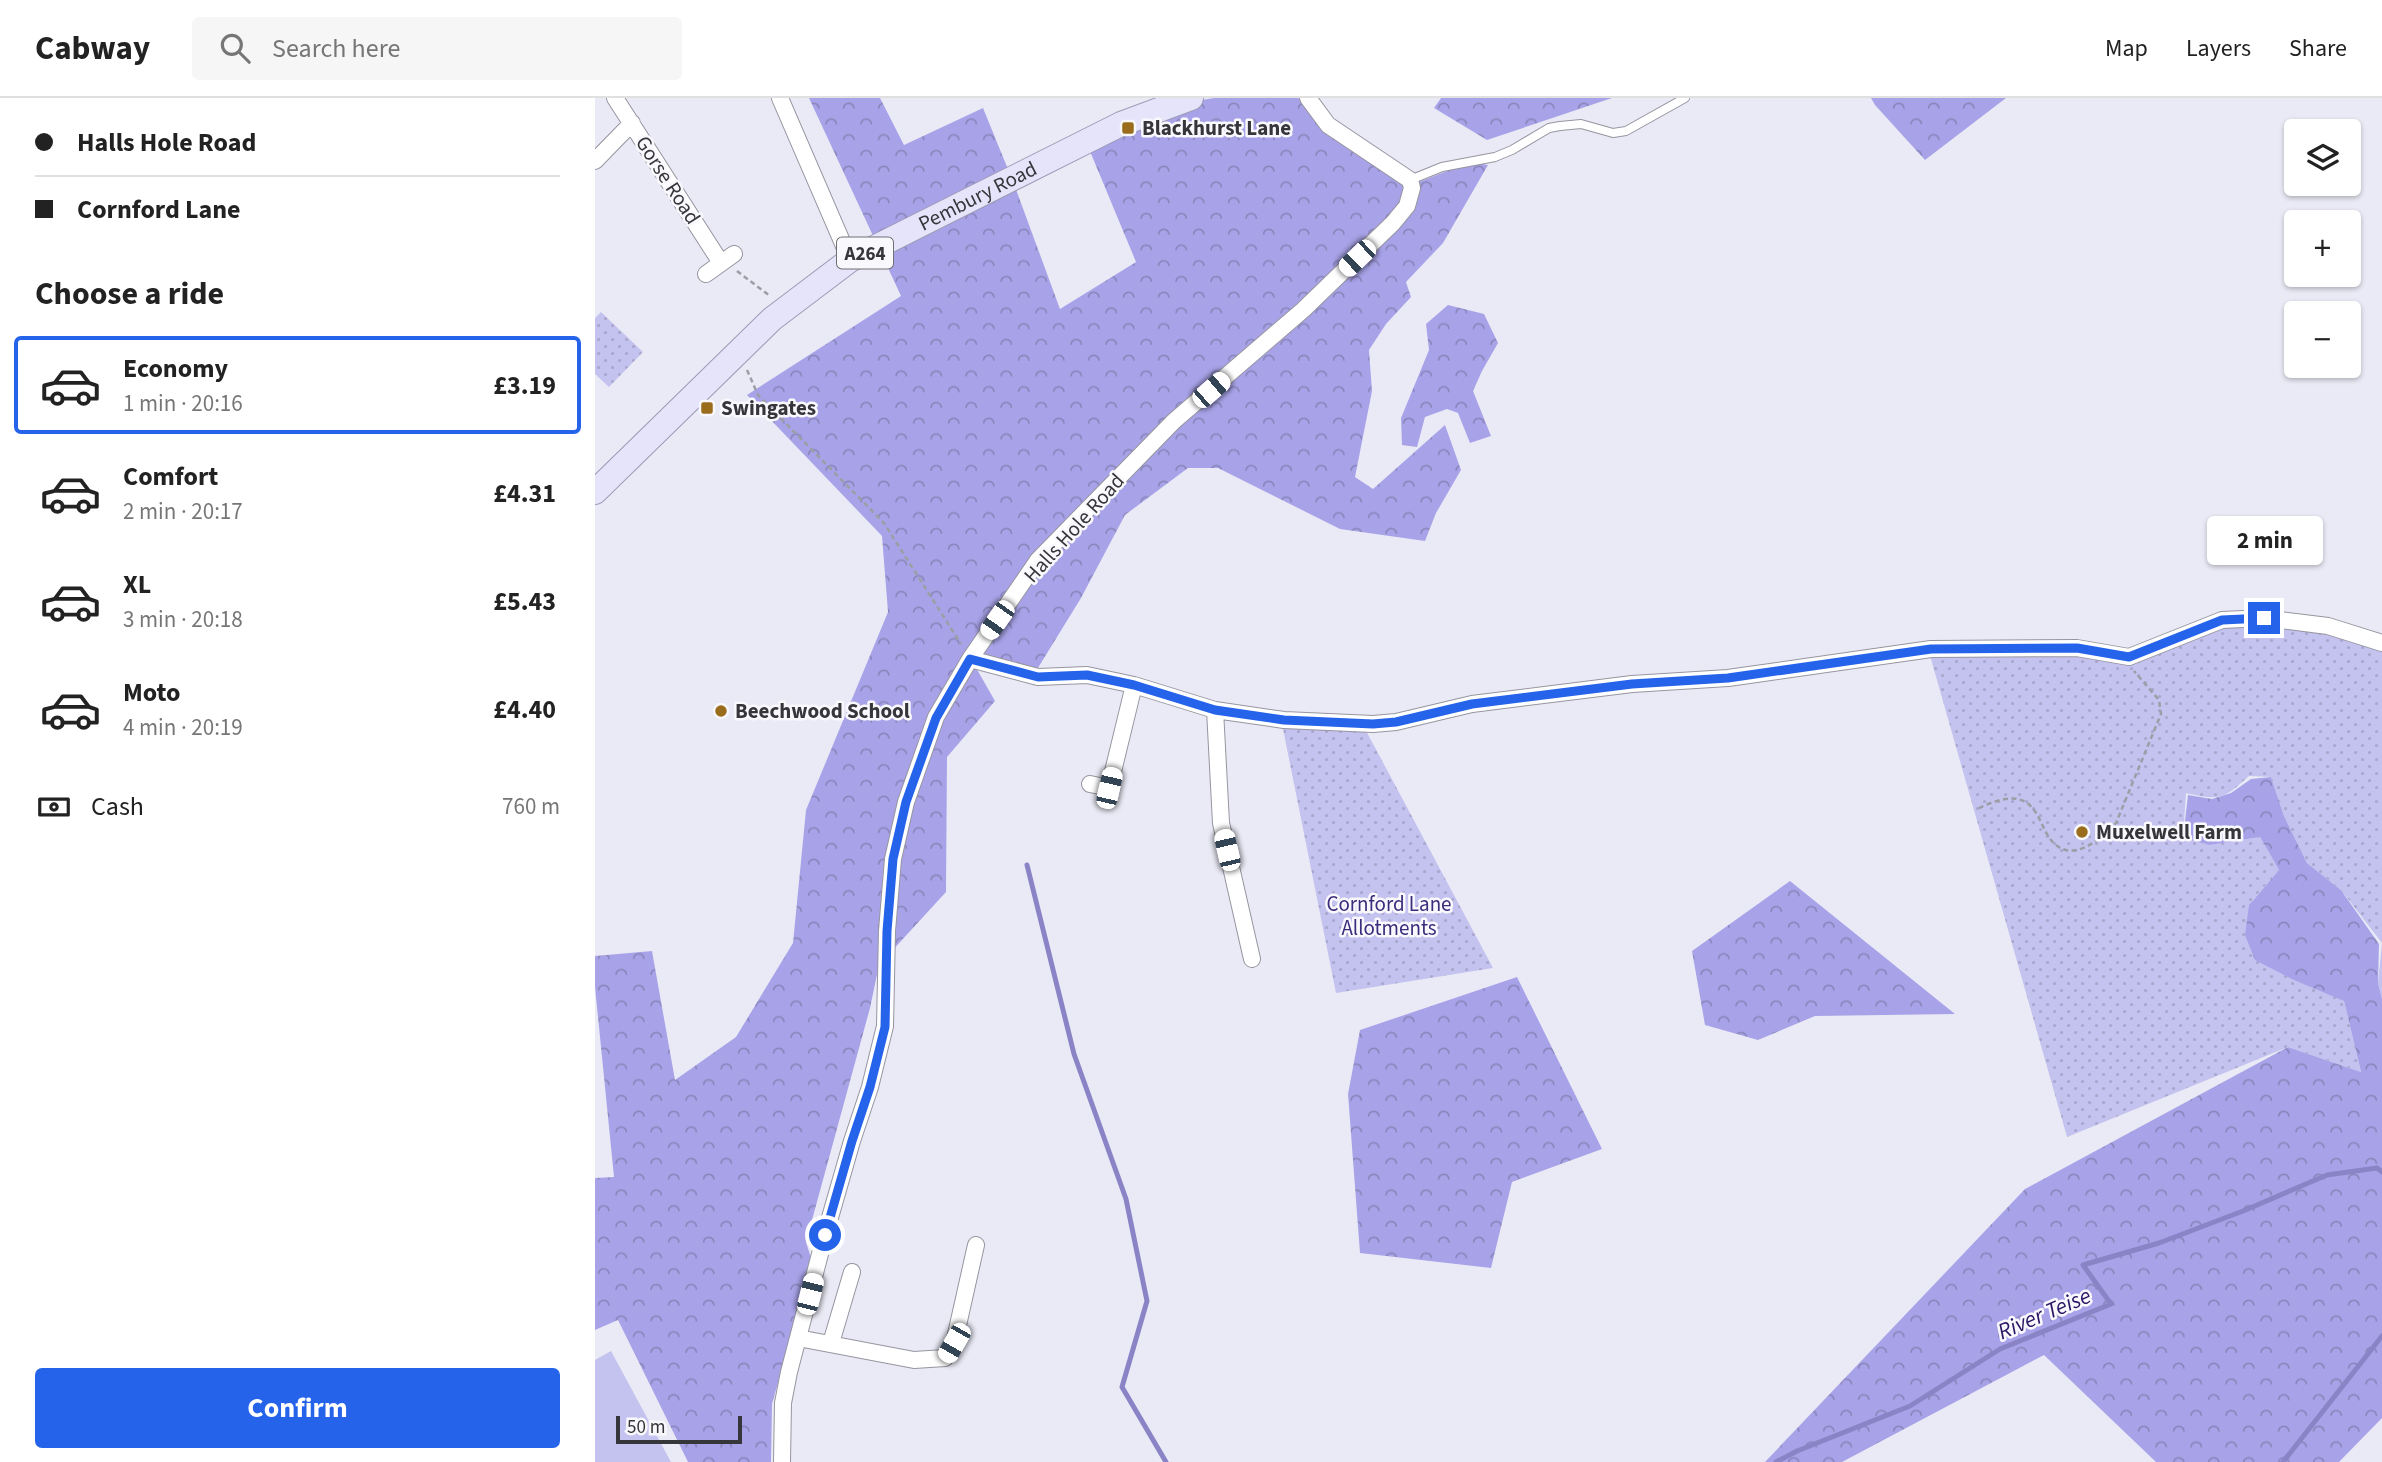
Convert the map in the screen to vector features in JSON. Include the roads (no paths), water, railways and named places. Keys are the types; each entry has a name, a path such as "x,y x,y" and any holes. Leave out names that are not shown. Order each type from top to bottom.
{"main road":[{"name":"Pembury Road","path":"595,492 772,319 850,260 1098,135 1191,98"}],"street":[{"name":"Gorse Road","path":"615,98 728,258 706,274"},
{"path":"780,98 850,260"},
{"path":"1308,98 1328,125 1411,180"},
{"path":"595,161 632,123"},
{"name":"Halls Hole Road","path":"782,1462 783,1403 798,1338 885,1027 887,931 893,859 906,802 936,718 970,659 1038,560 1174,421 1303,310 1393,223 1407,206 1412,188 1411,180"},
{"path":"970,659 1038,677 1087,675 1134,685 1215,710 1284,720 1373,724 1396,722 1472,704 1632,684 1728,678 1931,649 2077,648 2129,657 2222,620 2264,618 2328,625 2382,643"},
{"path":"1090,784 1109,788 1134,685"},
{"path":"1215,710 1221,823 1252,959"},
{"path":"798,1338 914,1360 945,1358 954,1343 977,1245"},
{"path":"831,1343 852,1272"}],"lane":[{"path":"1411,180 1442,167 1495,157 1549,128 1581,124 1613,133 1626,131 1685,98"}],"waterway":[{"path":"1027,865 1074,1054 1126,1199 1147,1301 1122,1387 1166,1462"},
{"name":"River Teise","path":"1776,1462 1910,1406 2000,1349 2111,1304 2083,1265 2159,1243 2327,1175 2377,1168 2382,1172"},
{"path":"2283,1462 2382,1336"}],"place":[{"name":"Blackhurst Lane","path":"1128,128"},
{"name":"Swingates","path":"707,408"},
{"name":"Beechwood School","path":"721,711"},
{"name":"Muxelwell Farm","path":"2082,832"}],"park label":[{"name":"Cornford Lane Allotments","path":"1389,916"}]}
